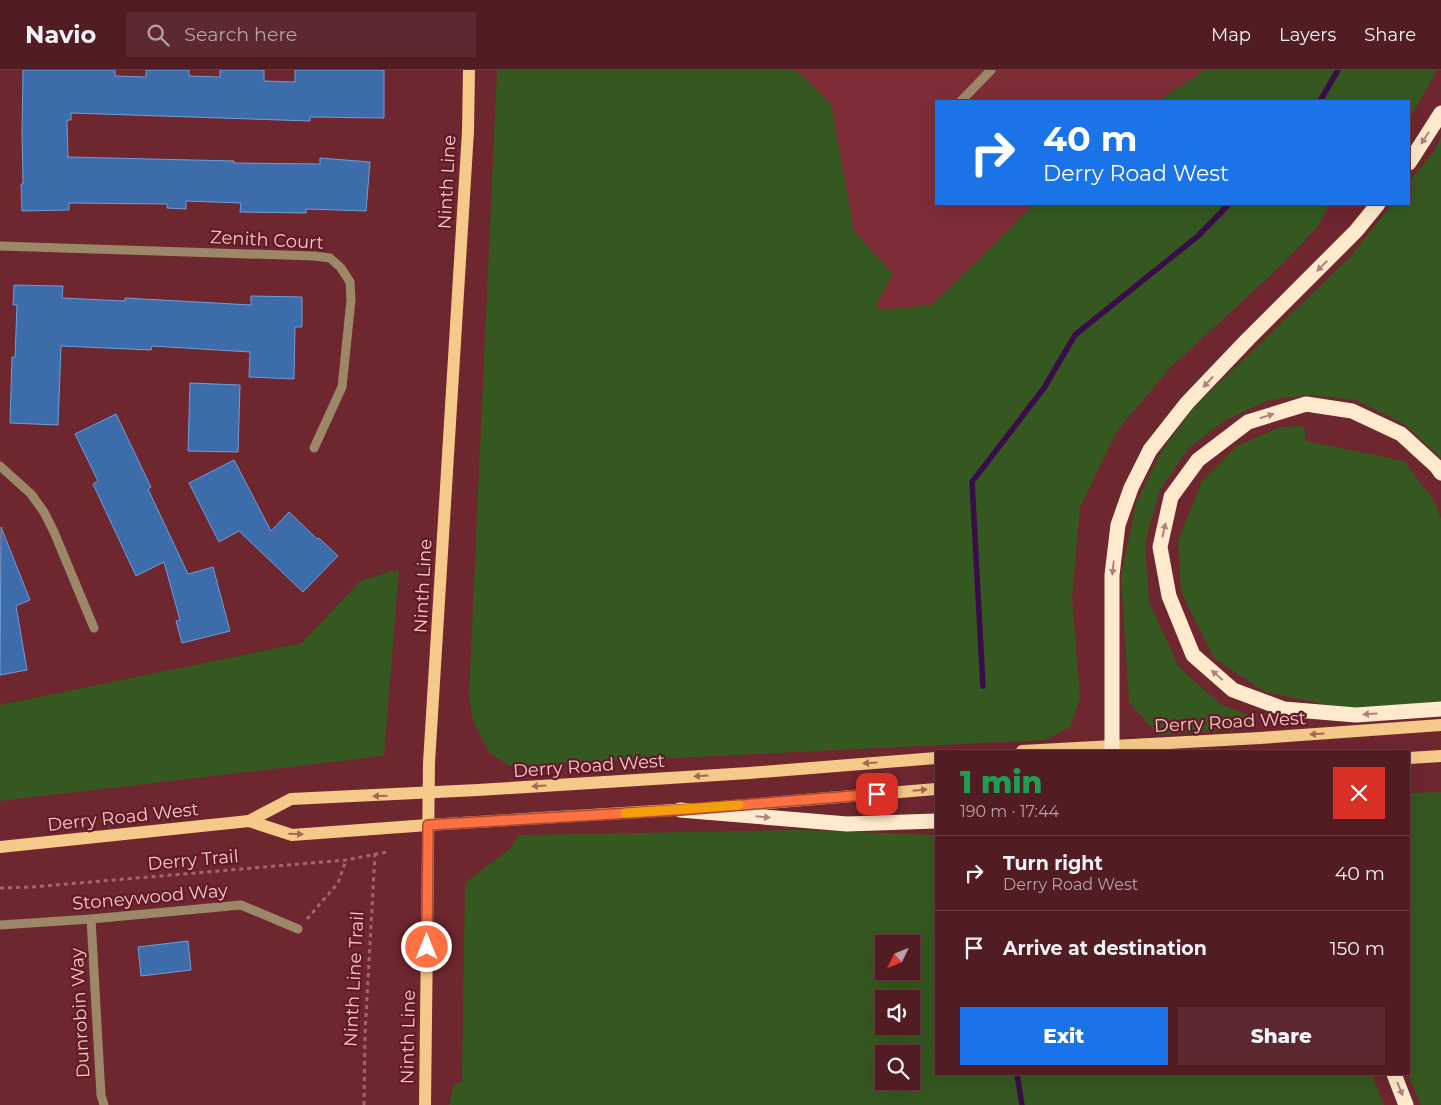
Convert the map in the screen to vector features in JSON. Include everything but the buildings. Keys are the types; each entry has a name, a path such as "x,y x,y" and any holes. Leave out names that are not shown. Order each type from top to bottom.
{"highway":[{"path":"1410,161 1441,113"},
{"path":"1112,749 1112,575 1118,525 1131,488 1150,450 1187,403 1356,231 1377,205"},
{"path":"1441,473 1436,466 1401,434 1352,411 1306,404 1248,422 1198,460 1171,497 1160,547 1169,596 1193,655 1233,690 1284,709 1356,715 1441,709"},
{"path":"680,810 847,824 935,821"},
{"path":"1394,1075 1406,1105"}],"main road":[{"name":"Ninth Line","path":"425,1105 428,793 468,131 469,70"},
{"name":"Derry Road West","path":"1067,750 1112,749 1441,725"},
{"path":"1410,758 1441,756"},
{"name":"Derry Road West","path":"0,847 249,821 291,799 428,793 749,773 935,758"},
{"name":"Derry Road West","path":"249,821 292,835 680,810 935,789"}],"street":[{"path":"962,100 991,70"},
{"name":"Zenith Court","path":"0,246 330,258 341,268 350,282 351,300 342,387 314,448"},
{"path":"0,466 31,494 44,512 94,628"},
{"name":"Stoneywood Way","path":"0,925 91,919 241,905 298,929"},
{"name":"Dunrobin Way","path":"91,919 101,1095 104,1105"}],"path":[{"name":"Derry Trail","path":"0,888 42,887 346,860 387,852"},
{"name":"Ninth Line Trail","path":"364,1105 365,1034 375,854"},
{"path":"298,929 338,884 346,860"}],"shaded area":[{"path":"550,70 1205,70 1160,100 935,100 935,205 1033,205 932,305 539,344"}],"green space":[{"path":"497,70 796,70 831,104 854,231 893,274 876,305 882,310 932,305 1033,205 1329,205 1318,226 1285,262 1171,367 1117,431 1080,507 1072,598 1080,697 1071,726 1046,740 509,766 488,751 473,721 469,695"},
{"path":"1205,70 1437,70 1410,118 1410,100 1160,100"},
{"path":"1441,137 1441,458 1404,424 1356,400 1308,395 1269,400 1226,420 1189,448 1160,490 1145,543 1149,602 1179,667 1220,704 1253,717 1254,729 1158,735 1129,702 1121,575 1136,503 1161,452 1195,406 1351,256 1391,205 1410,205 1410,181 1434,151"},
{"path":"1304,426 1306,441 1404,461 1435,502 1441,519 1441,704 1342,708 1265,692 1214,658 1181,592 1178,541 1202,481 1237,446 1280,427"},
{"path":"399,569 384,756 0,801 0,705 302,643 360,581"},
{"path":"1441,792 1441,1105 1421,1105 1408,1075 1410,1075 1410,793"},
{"path":"800,830 935,835 935,1075 1372,1075 1384,1105 449,1105 454,1084 462,1082 465,883 511,848 518,835"}],"waterway":[{"path":"1321,100 1338,70"},
{"path":"983,686 972,482 1044,388 1075,335 1198,236 1228,205"},
{"path":"1017,1075 1022,1105"}],"slow traffic":[{"path":"625,813 739,805"}],"route":[{"path":"427,947 428,825 680,810 877,794"}]}
